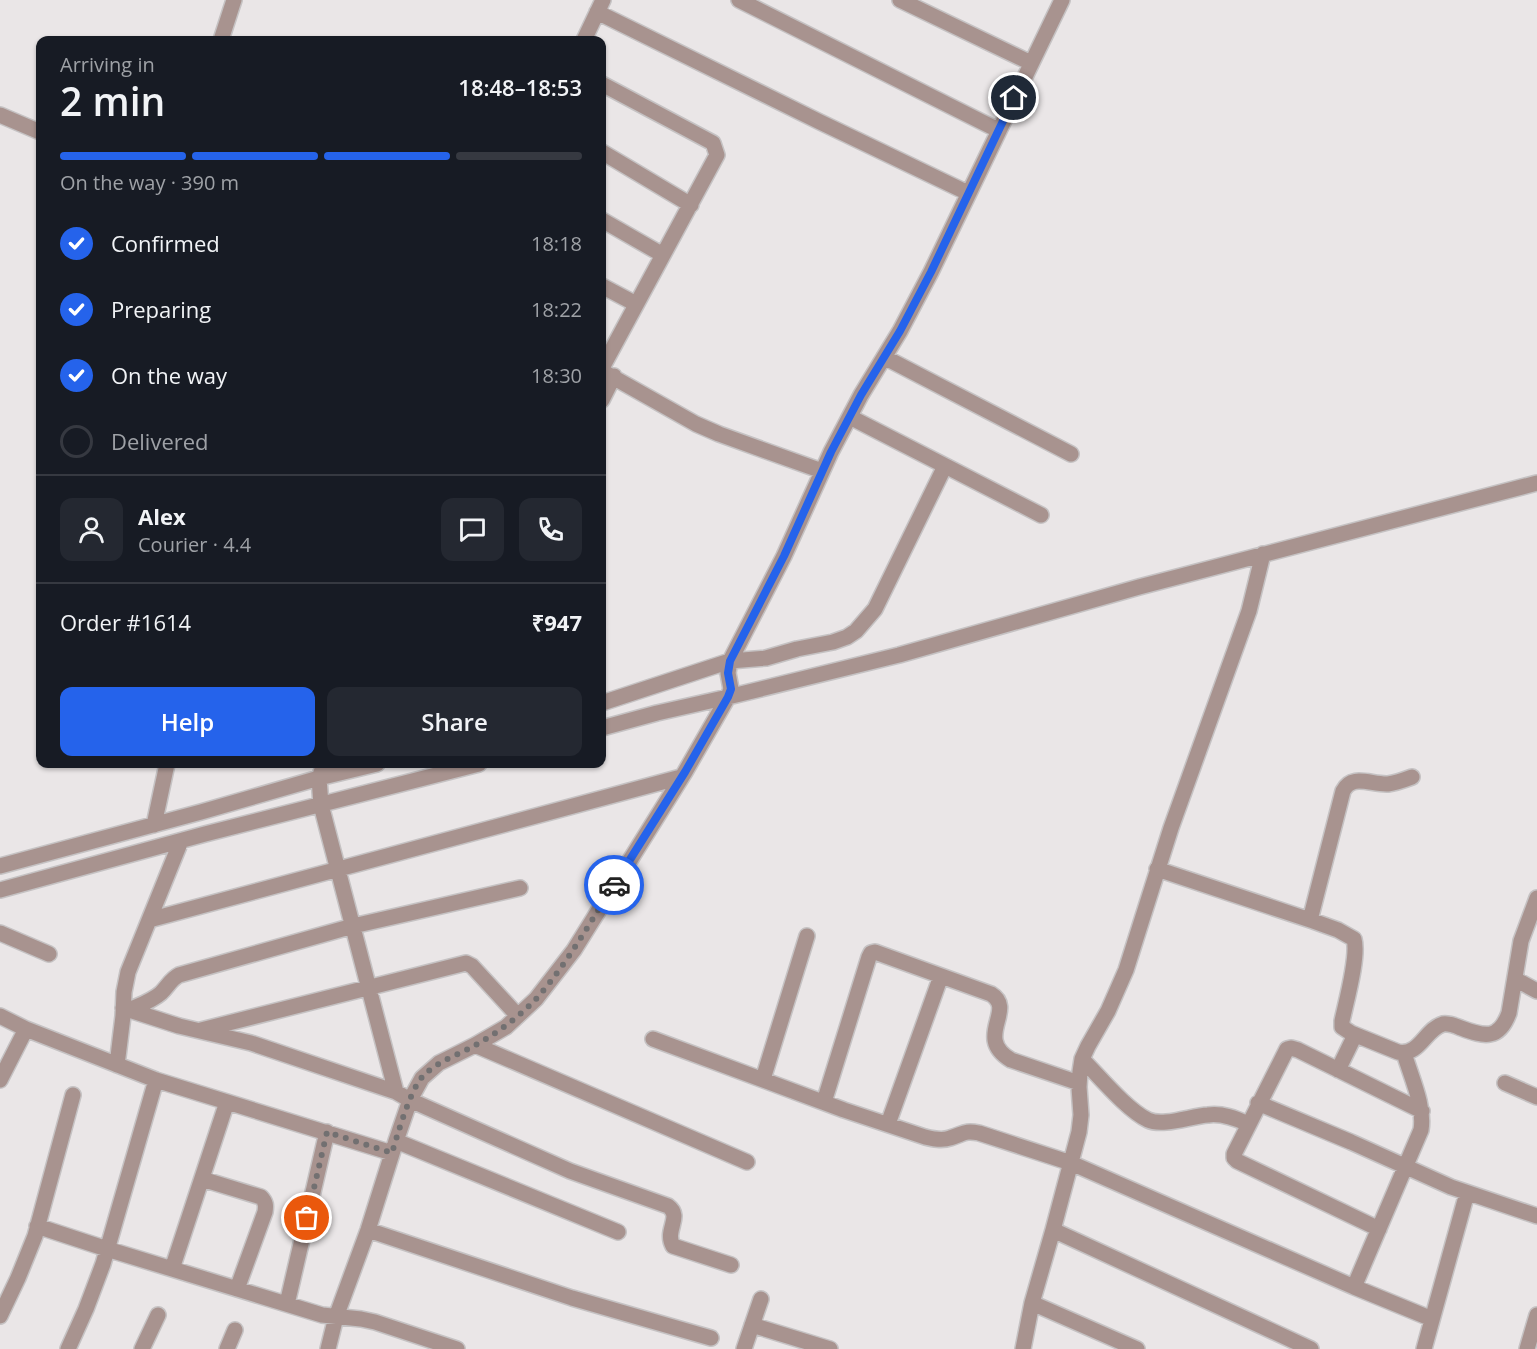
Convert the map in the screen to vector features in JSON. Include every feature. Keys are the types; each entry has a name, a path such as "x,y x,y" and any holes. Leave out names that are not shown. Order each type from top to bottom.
{"street":[{"path":"222,36 234,0"},
{"path":"739,0 998,130"},
{"path":"900,0 1031,63"},
{"path":"328,1349 336,1317 368,1230 410,1100 422,1078 439,1063 506,1027 536,999 574,950 681,777 729,679 822,471 926,282 1062,0"},
{"path":"586,36 600,6 820,123 968,193"},
{"path":"606,86 712,143 717,155 636,304 606,372 696,424 728,438 822,471"},
{"path":"0,115 36,130"},
{"path":"606,154 691,205"},
{"path":"606,222 663,255"},
{"path":"606,288 636,304"},
{"path":"884,357 1071,454"},
{"path":"850,417 1041,515"},
{"path":"606,727 657,713 729,679 766,657 833,642 856,631 875,609 945,466"},
{"path":"606,702 729,679 899,655 1139,587 1537,483"},
{"path":"1023,1349 1032,1303 1079,1132 1081,1115 1079,1083 1082,1059 1108,1011 1126,970 1188,778 1249,611 1263,554"},
{"path":"154,825 166,768"},
{"path":"0,890 181,841 366,768"},
{"path":"0,866 154,825 320,785 449,768"},
{"path":"149,920 681,777"},
{"path":"1310,920 1342,791 1346,784 1354,781 1389,784 1412,777"},
{"path":"320,785 352,926 396,1092"},
{"path":"117,1065 126,1009 124,992 128,972 181,841"},
{"path":"1157,869 1310,920 1338,930 1354,939 1356,945 1342,1027 1355,1035 1404,1053 1410,1052 1443,1024 1451,1024 1479,1034 1489,1035 1505,1024 1521,941 1535,909"},
{"path":"126,1009 154,998 173,978 179,975 352,926 520,888"},
{"path":"0,933 49,954"},
{"path":"763,1079 807,936"},
{"path":"824,1102 871,953 882,954 998,998 1001,1005 994,1039 1002,1055 1079,1083"},
{"path":"198,1030 466,963 472,966 518,1016"},
{"path":"888,1124 941,976"},
{"path":"1515,979 1537,990"},
{"path":"126,1009 179,1026 250,1043 396,1092 570,1171 668,1206 673,1209 675,1215 669,1236 673,1246 731,1265"},
{"path":"0,1016 26,1029 156,1080 327,1132 394,1147 618,1232"},
{"path":"0,1080 5,1056 26,1029"},
{"path":"1338,1070 1355,1035"},
{"path":"653,1039 824,1102 938,1140 969,1131 1071,1163 1432,1319"},
{"path":"476,1045 747,1162"},
{"path":"1379,1229 1238,1161 1234,1158 1234,1154 1287,1049 1291,1048 1422,1111"},
{"path":"1354,1287 1421,1130 1422,1111 1404,1053"},
{"path":"1082,1059 1121,1099 1148,1120 1156,1122 1210,1114 1227,1115 1248,1124"},
{"path":"68,1349 86,1309 107,1249 156,1080"},
{"path":"1505,1083 1537,1097"},
{"path":"0,1316 18,1278 37,1226 73,1095"},
{"path":"172,1269 227,1102"},
{"path":"1258,1103 1451,1187 1537,1216"},
{"path":"287,1304 327,1132"},
{"path":"202,1179 261,1197 266,1206 266,1212 237,1289"},
{"path":"1424,1349 1467,1193"},
{"path":"37,1226 322,1315 375,1322 456,1349"},
{"path":"368,1230 572,1298 711,1338"},
{"path":"1053,1230 1311,1349"},
{"path":"744,1349 761,1299"},
{"path":"1032,1303 1137,1349"},
{"path":"142,1349 158,1315"},
{"path":"1527,1349 1537,1315"},
{"path":"752,1325 830,1349"},
{"path":"226,1349 235,1330"}],"way so far":[{"path":"307,1218 327,1132 392,1153 410,1100 422,1078 439,1063 506,1027 536,999 574,950 614,885"}],"route":[{"path":"614,885 685,772 728,697 731,689 728,673 730,661 784,556 831,452 931,272 1014,98"}]}
